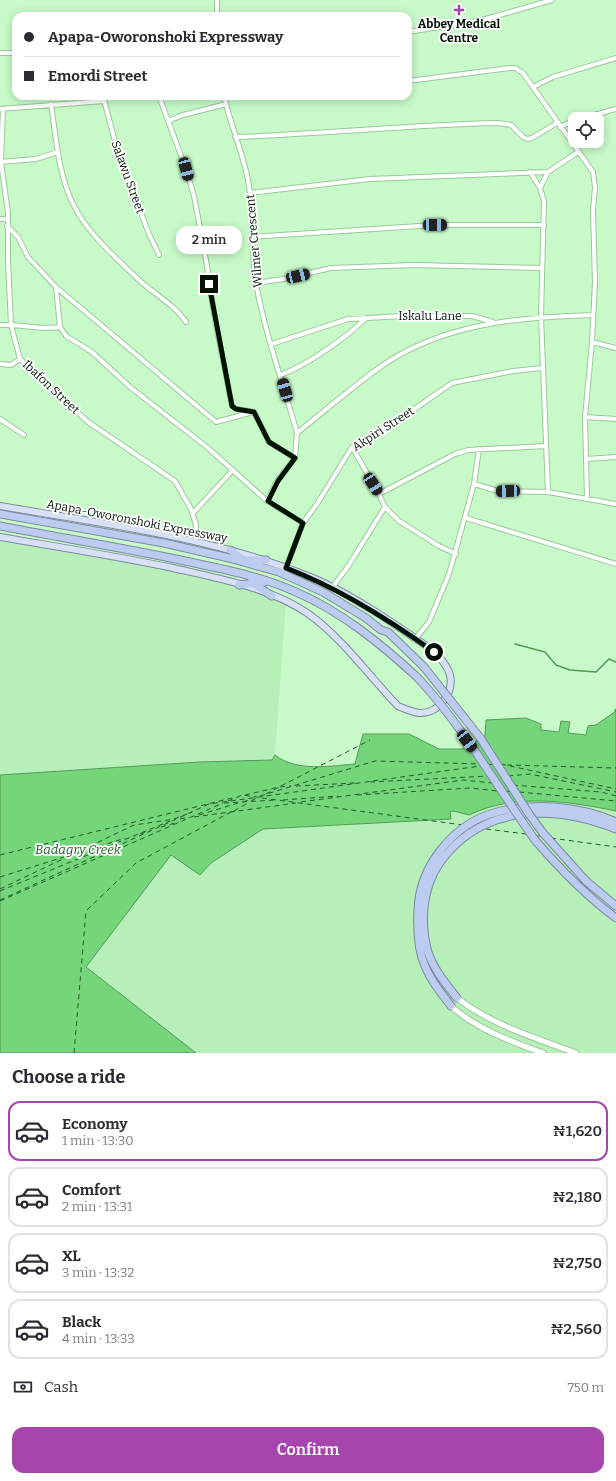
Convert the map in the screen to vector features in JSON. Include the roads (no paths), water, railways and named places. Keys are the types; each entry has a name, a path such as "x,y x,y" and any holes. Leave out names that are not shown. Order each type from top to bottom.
{"highway":[{"name":"Apapa-Oworonshoki Expressway","path":"0,514 229,554 263,563 279,572 310,585 349,608 381,630 388,632 424,667 481,739 529,814 543,833 586,881 616,906"},
{"path":"0,526 158,555 240,573 278,585 317,602 350,621 388,651 417,677 440,701 535,840 572,881 592,900 616,918"},
{"path":"229,554 244,560 263,563"},
{"path":"240,573 272,596"},
{"path":"239,585 266,582 278,585"},
{"path":"451,1006 437,988 424,965 418,933 418,903 422,882 435,857 448,841 463,829 497,812 533,807 559,808 588,813 616,822"},
{"path":"457,998 437,971 428,952 424,930 425,898 432,876 446,854 456,843 470,832 497,819 538,813 581,818 616,829"}],"main road":[{"name":"Apapa-Oworonshoki Expressway","path":"0,506 196,542 229,554"},
{"name":"Apapa-Oworonshoki Expressway","path":"0,536 157,565 239,585 272,596 291,603 310,615 332,634 398,706 409,711 420,713 434,708 446,699 450,683 450,674 442,659 416,638 332,588 314,579 286,568 263,563"}],"street":[{"path":"217,0 217,12"},
{"path":"412,31 482,20 552,0"},
{"path":"0,53 12,52"},
{"path":"533,86 553,76 616,58"},
{"path":"412,81 515,68 523,73 533,86 557,123 590,167 594,178 593,211 595,282 592,342 585,417 587,499"},
{"path":"2,109 52,104 75,104 94,100"},
{"name":"Salawu Street","path":"105,100 117,149 149,234 159,255"},
{"path":"160,100 186,169 194,196 214,314 232,406 236,409 254,412"},
{"name":"Wilmer Crescent","path":"225,100 235,137 244,159 250,192 256,283 262,313 297,433 295,458"},
{"path":"52,104 58,152 68,193 86,225 122,264 176,311 186,322"},
{"path":"168,121 183,115 226,104"},
{"name":"Ibafon Street","path":"2,109 0,162 5,188 11,325 20,358 88,422 175,481 193,513 197,532 196,542"},
{"path":"604,112 616,109"},
{"path":"235,137 350,132 419,125 498,123 511,125 527,139 532,138 557,123"},
{"path":"560,127 568,123"},
{"path":"0,162 36,159 58,152"},
{"path":"540,188 548,172 578,152"},
{"path":"530,172 540,188 544,201 542,368 548,492"},
{"path":"250,192 370,179 548,172"},
{"path":"0,219 7,219"},
{"path":"252,237 435,225 544,225"},
{"path":"7,226 18,237 28,257 56,287 216,422 254,412"},
{"path":"256,283 283,280 331,268 414,265 542,268"},
{"path":"56,287 60,327 66,336 92,352 130,387 233,470 268,501 303,523"},
{"path":"297,433 390,361 420,345 440,337 494,322 542,316 593,315"},
{"name":"Iskalu Lane","path":"272,344 345,320 404,316 472,316 494,322"},
{"path":"281,375 301,366 355,330 366,318"},
{"path":"0,325 47,329 60,327"},
{"path":"592,342 616,348"},
{"path":"0,364 11,366 20,358"},
{"name":"Akpiri Street","path":"286,568 303,523 317,504 352,447 403,417 452,384 513,371 542,368"},
{"path":"254,412 269,442 295,458 278,481 268,501"},
{"path":"585,417 616,419"},
{"path":"0,419 24,435"},
{"path":"380,494 455,454 468,450 546,446"},
{"path":"352,447 380,494 385,507 399,521 438,546 456,554"},
{"path":"416,638 428,622 456,554 474,484 479,450"},
{"path":"586,459 616,457"},
{"path":"193,513 233,470"},
{"path":"474,484 498,491 548,492 616,504"},
{"path":"332,588 349,565 385,507"},
{"path":"466,518 616,564"},
{"path":"457,998 471,1009 496,1022 576,1053"},
{"path":"451,1006 472,1023 490,1032 543,1053"}],"water":[{"name":"Badagry Creek","path":"616,711 616,811 579,804 523,801 487,808 469,815 453,811 450,812 451,819 263,829 211,863 200,875 171,855 86,967 196,1053 0,1053 0,775 200,762 272,760 275,755 293,764 303,766 324,767 355,764 363,734 409,734 439,749 462,749 485,736 486,720 526,718 541,724 541,730 559,732 561,721 570,722 568,733 586,735 588,726 596,725"}],"waterway":[{"path":"515,644 545,652 556,665 570,670 596,672 609,659 616,662"}],"place":[{"name":"Abbey Medical Centre","path":"459,10"}]}
